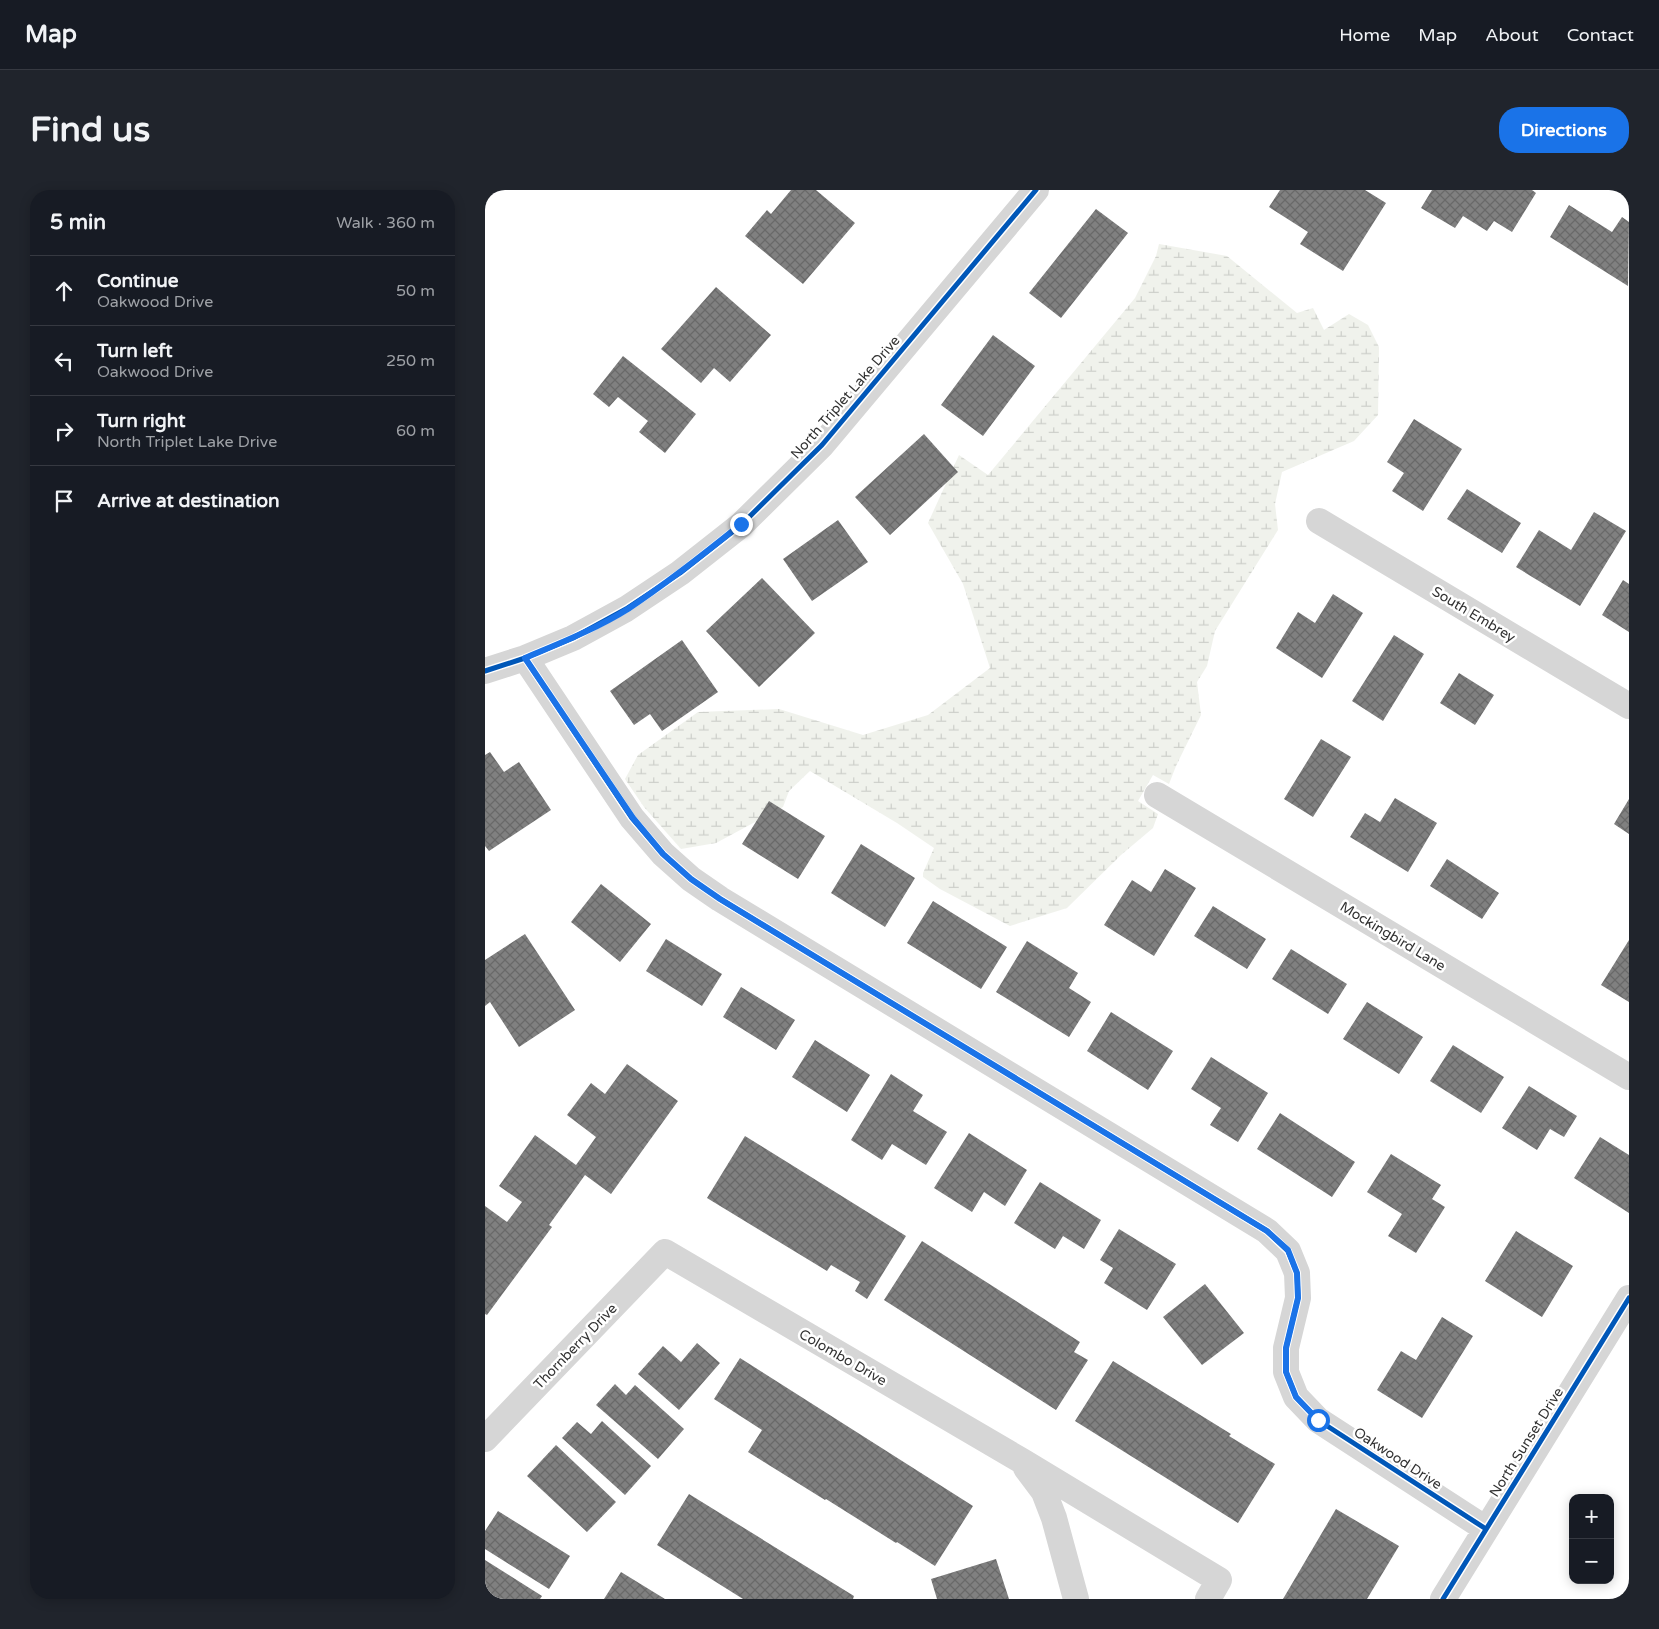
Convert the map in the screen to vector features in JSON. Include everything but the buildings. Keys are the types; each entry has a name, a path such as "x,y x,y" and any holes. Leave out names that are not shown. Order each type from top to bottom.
{"street":[{"name":"North Triplet Lake Drive","path":"485,671 525,658 573,638 627,609 680,573 741,524 822,445 1036,190"},
{"name":"South Embrey","path":"1319,521 1629,706"},
{"name":"Oakwood Drive","path":"525,658 633,818 663,854 691,879 720,899 1267,1231 1288,1250 1297,1273 1298,1298 1286,1348 1286,1372 1296,1397 1318,1420 1486,1529"},
{"name":"Mockingbird Lane","path":"1157,795 1629,1076"},
{"name":"Thornberry Drive","path":"485,1440 665,1252"},
{"name":"Colombo Drive","path":"665,1252 1022,1461 1214,1590"},
{"name":"North Sunset Drive","path":"1443,1599 1629,1298"},
{"name":"Colombo Drive","path":"1022,1461 1044,1492 1054,1518 1076,1599"}],"green space":[{"path":"1159,244 1227,256 1297,313 1313,308 1324,330 1349,314 1368,325 1379,347 1378,415 1354,441 1282,472 1275,504 1278,530 1215,631 1207,666 1197,682 1201,715 1169,784 1153,775 1138,801 1158,814 1153,828 1121,855 1067,908 1010,926 940,889 923,877 934,848 897,823 810,771 789,791 783,807 716,843 681,849 644,807 625,779 638,755 698,712 779,709 863,735 928,715 990,668 963,584 928,523 959,455 988,475 1135,298 1156,256"}],"cycle path":[{"path":"485,671 525,658 573,638 626,609 680,573 741,525 822,445 1036,190"},
{"path":"525,658 632,818 663,854 691,879 720,899 1267,1231 1288,1251 1297,1273 1298,1298 1286,1348 1286,1372 1296,1397 1318,1420 1486,1529"},
{"path":"1443,1599 1629,1298"}],"route":[{"path":"741,524 680,573 627,609 573,638 525,658 633,818 663,854 691,879 720,899 1267,1231 1288,1250 1297,1273 1298,1298 1286,1348 1286,1372 1296,1397 1318,1420"}]}
